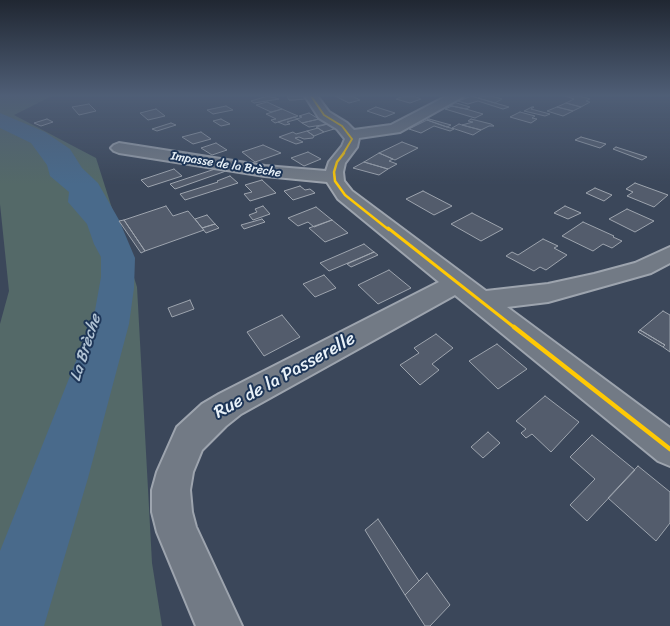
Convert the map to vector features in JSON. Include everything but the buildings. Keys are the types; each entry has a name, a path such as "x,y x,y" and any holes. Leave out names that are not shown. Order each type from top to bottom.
{"street":[{"path":"341,125 344,195 670,449"},
{"name":"Impasse de la Brèche","path":"119,148 253,170 342,156 384,132 403,125"},
{"path":"468,292 548,293 643,268 670,254"},
{"name":"Rue de la Passerelle","path":"219,626 177,532 172,512 171,490 175,472 189,439 214,415 230,404 468,292"}],"green space":[{"path":"0,125 33,125 96,158 137,287 152,563 162,626 0,626 0,324 9,291 0,204"}],"water":[{"name":"La Brèche","path":"0,125 29,125 45,132 70,149 82,168 98,183 119,220 135,258 134,288 129,324 88,478 44,626 0,626 0,551 94,316 101,277 101,257 87,224 68,202 69,192 50,176 47,165 31,143 0,128"}],"transit line":[{"path":"341,125 352,139 349,147 337,162 334,172 335,181 345,195 670,449"}]}
